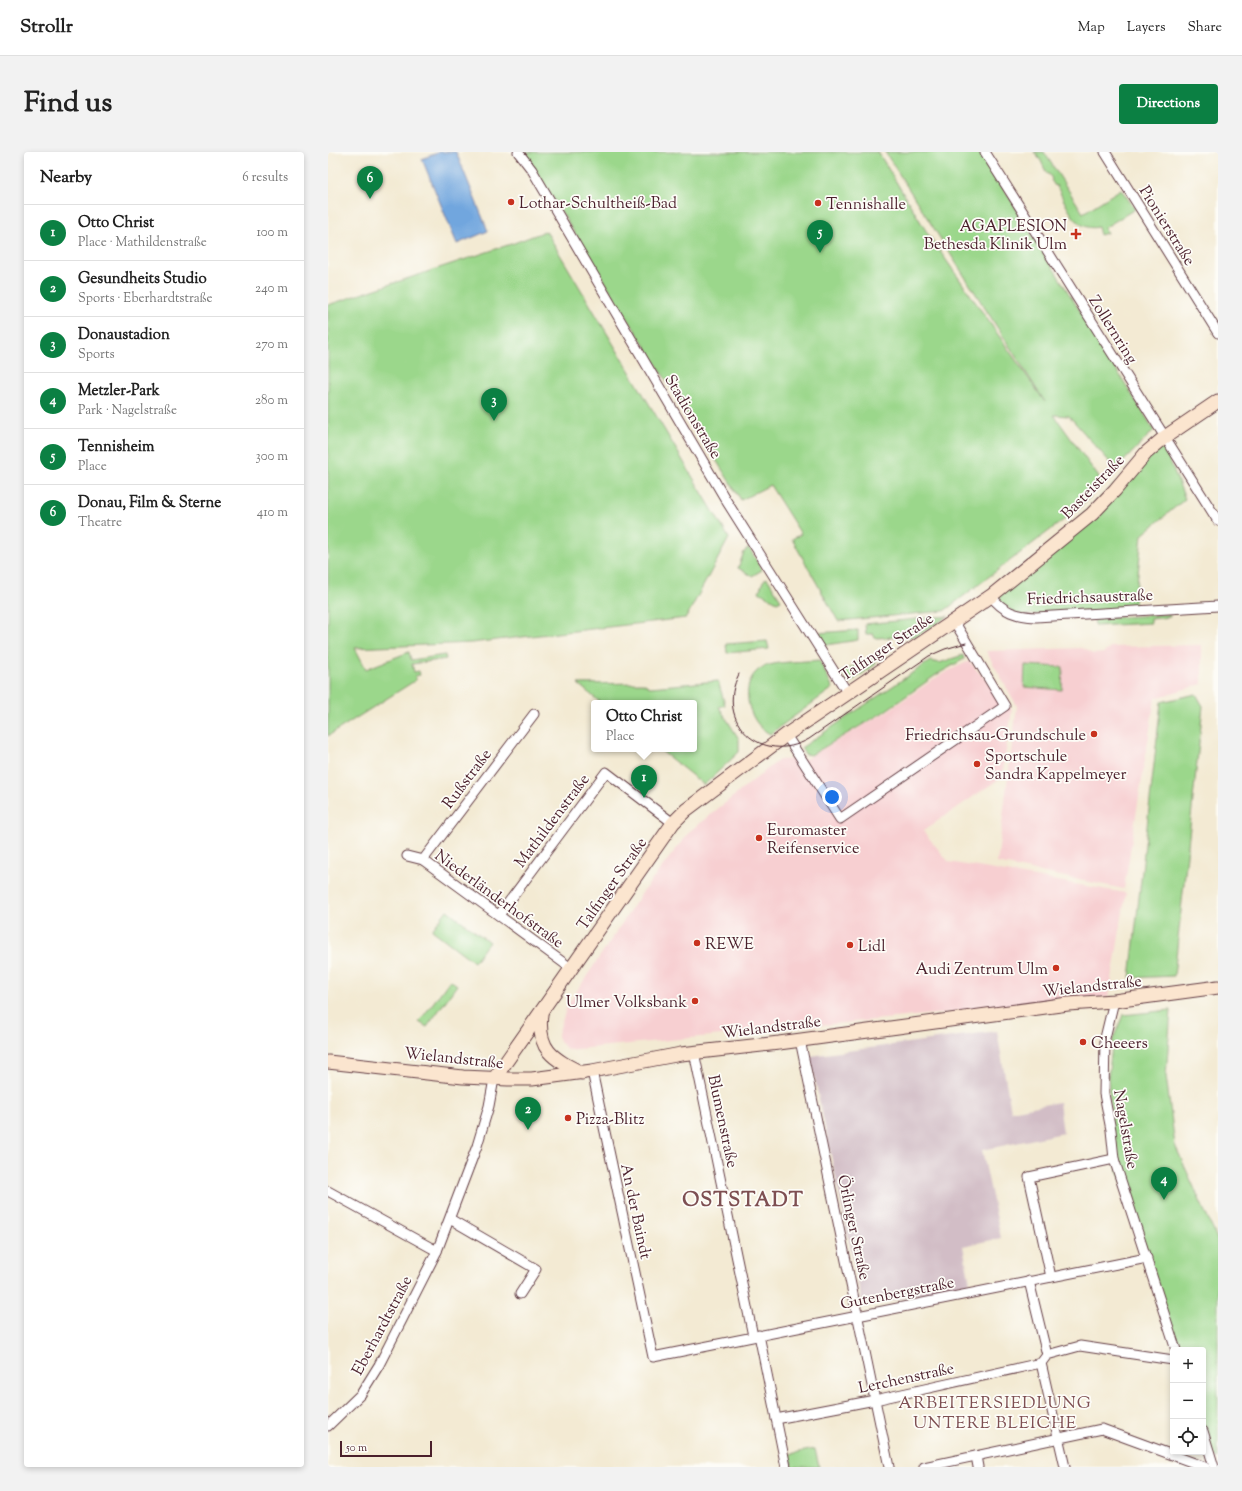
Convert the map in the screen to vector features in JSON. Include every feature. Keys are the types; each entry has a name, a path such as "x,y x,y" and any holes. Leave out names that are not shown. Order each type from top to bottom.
{"street":[{"name":"Stadionstraße","path":"518,152 532,170 728,502 846,692"},
{"name":"Zollernring","path":"985,152 1165,437 1215,508 1218,521"},
{"name":"Pionierstraße","path":"1105,152 1218,334"},
{"name":"Basteistraße","path":"991,596 1092,514 1146,453 1165,437 1218,402"},
{"name":"Friedrichsaustraße","path":"991,596 1004,610 1018,615 1031,617 1218,606"},
{"path":"954,621 991,596"},
{"name":"Talfinger Straße","path":"494,1079 541,1014 673,823 686,810 720,783 786,735 846,692 954,621 1005,706 840,819 786,735"},
{"name":"Rußstraße","path":"423,860 534,714"},
{"name":"Mathildenstraße","path":"499,915 606,772 673,823"},
{"name":"Niederländerhofstraße","path":"407,856 423,860 572,969"},
{"name":"Wielandstraße","path":"328,1062 494,1079 532,1079 587,1072 653,1058 694,1052 800,1040 1068,1004 1114,1001 1218,987"},
{"name":"Nagelstraße","path":"1114,1001 1105,1038 1104,1094 1111,1130 1114,1159 1175,1347"},
{"path":"541,1014 541,1038 549,1053 562,1063 587,1072"},
{"name":"Örlinger Straße","path":"800,1040 889,1467"},
{"name":"Blumenstraße","path":"694,1052 786,1467"},
{"name":"An der Baindt","path":"587,1072 595,1086 653,1357"},
{"name":"Eberhardtstraße","path":"328,1426 361,1394 379,1365 437,1251 477,1146 489,1106 494,1079"},
{"path":"1051,1277 1030,1177 1114,1159"},
{"path":"328,1191 437,1251"},
{"path":"450,1220 536,1269 520,1294"},
{"name":"Gutenbergstraße","path":"653,1357 1147,1258"},
{"path":"1029,1281 1047,1355"},
{"path":"1065,1467 1041,1363 1047,1355 1080,1346 1170,1360"},
{"name":"Lerchenstraße","path":"776,1419 875,1400 1041,1363"},
{"path":"924,1467 1102,1429 1205,1467"},
{"path":"1206,1441 1214,1467"},
{"path":"976,1456 978,1467"}],"shaded area":[{"path":"1202,645 1202,684 1155,698 1124,889 997,863 1017,706 986,651 1082,648 1093,654 1104,653 1110,647"},
{"path":"969,661 1012,710 1002,777 923,831 949,862 1126,893 1109,997 567,1050 557,1037 567,1006 642,893 690,831 779,760 806,759 883,714 940,675"},
{"path":"997,1031 1011,1111 1059,1102 1063,1133 982,1150 1001,1238 963,1246 970,1283 863,1307 810,1056"}],"green space":[{"path":"524,152 878,152 928,234 1045,402 885,152 981,152 1154,430 1116,469 1069,416 1054,415 1103,483 1078,509 944,611 838,621 792,539 801,534 770,485 741,500"},
{"path":"1034,152 1044,152 1083,213 1121,189 1135,209 1104,228 1107,233 1100,235 1098,227 1090,228 1083,225 1071,214 1056,185 1055,186 1041,161"},
{"path":"546,231 729,538 686,618 471,643 355,648 366,669 409,652 411,660 445,655 446,659 412,664 414,672 419,671 420,675 415,676 416,680 328,736 328,305"},
{"path":"1165,437 1165,448 1185,499 1142,535 1135,603 1141,611 1018,615 991,596 1024,570"},
{"path":"749,548 762,570 752,576 738,568 744,552"},
{"path":"767,578 781,600 777,602 759,592 763,581"},
{"path":"1169,614 1170,617 1151,619 1151,623 1095,626 1094,619"},
{"path":"948,616 917,636 875,638 873,634 866,634 865,624"},
{"path":"858,630 858,640 826,645 817,633"},
{"path":"767,641 769,649 727,653 726,644"},
{"path":"963,655 964,659 936,675 882,713 811,755 805,754 801,748 930,661 939,663"},
{"path":"872,659 876,664 849,683 842,672 863,661"},
{"path":"819,660 833,688 770,734 756,721 748,701 750,681 755,673 763,667 769,665"},
{"path":"1025,665 1063,667 1062,690 1024,687"},
{"path":"718,681 725,705 719,707 739,739 739,752 704,785 663,752 697,752 697,700 597,700 578,684 643,683 650,687"},
{"path":"1196,694 1203,706 1174,976 1130,978 1161,702"},
{"path":"447,910 489,942 474,962 432,930"},
{"path":"450,980 457,985 427,1027 419,1022"},
{"path":"1171,1010 1166,1076 1175,1145 1218,1241 1218,1458 1211,1455 1206,1440 1206,1347 1175,1347 1114,1159 1108,1078 1113,1039 1123,1015"},
{"path":"815,1449 819,1467 792,1467 790,1454"}],"water":[{"path":"439,152 456,152 488,231 457,244 422,159"}],"tram line":[{"path":"739,674 733,692 733,708 738,723 747,735 760,743 775,747 791,746 809,739 929,656 945,649 966,643"}],"place":[{"name":"Donau, Film & Sterne","path":"370,199"},
{"name":"Lothar-Schultheiß-Bad","path":"511,202"},
{"name":"Tennishalle","path":"818,203"},
{"name":"AGAPLESION Bethesda Klinik Ulm","path":"1076,234"},
{"name":"Tennisheim","path":"820,253"},
{"name":"Donaustadion","path":"494,421"},
{"name":"Friedrichsau-Grundschule","path":"1094,734"},
{"name":"Sportschule Sandra Kappelmeyer","path":"977,764"},
{"name":"Otto Christ","path":"644,798"},
{"name":"Euromaster Reifenservice","path":"759,838"},
{"name":"REWE","path":"697,943"},
{"name":"Lidl","path":"850,945"},
{"name":"Audi Zentrum Ulm","path":"1056,968"},
{"name":"Ulmer Volksbank","path":"695,1001"},
{"name":"Cheeers","path":"1083,1042"},
{"name":"Pizza-Blitz","path":"568,1118"},
{"name":"Gesundheits Studio","path":"528,1130"},
{"name":"Metzler-Park","path":"1164,1200"}],"district":[{"name":"OSTSTADT","path":"743,1199"},
{"name":"ARBEITERSIEDLUNG UNTERE BLEICHE","path":"995,1412"}]}
